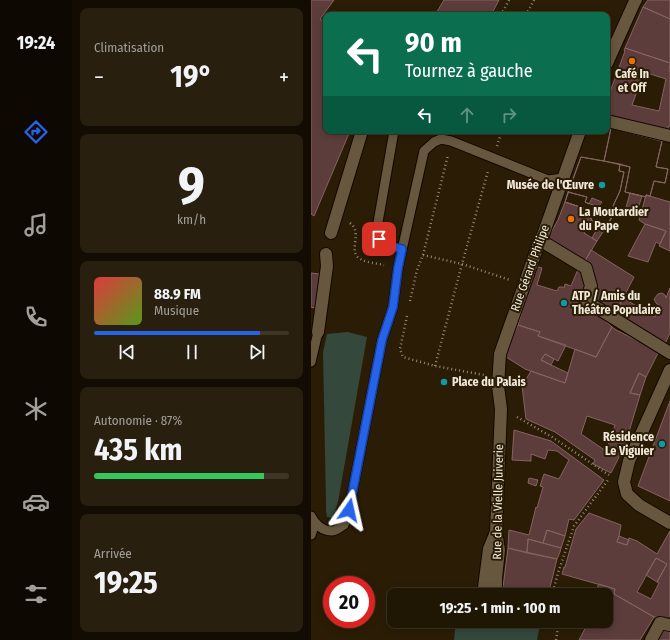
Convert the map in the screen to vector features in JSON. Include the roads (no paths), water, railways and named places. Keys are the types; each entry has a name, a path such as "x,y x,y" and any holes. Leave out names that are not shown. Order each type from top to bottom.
{"street":[{"path":"610,56 636,0"},
{"path":"610,121 670,136"},
{"path":"331,233 360,134"},
{"name":"Rue Gérard Philipe","path":"501,409 499,386 500,354 579,134"},
{"path":"548,245 587,268 591,286 586,302 670,353"},
{"path":"318,332 327,266 326,254"},
{"path":"670,370 629,460 624,482 627,494 639,505 670,524"},
{"name":"Rue de la Vielle Juiverie","path":"497,588 496,578 499,550 496,532 501,409"},
{"path":"484,588 489,548 496,532"},
{"path":"651,640 660,623 670,626"}],"lane":[{"path":"393,134 377,228 379,239 389,246 402,249"},
{"path":"313,519 324,530 333,531 344,525 349,510 382,340 393,307 398,268 424,151 434,142 441,139 451,141 548,180 563,178"},
{"path":"311,362 318,332"},
{"path":"311,535 313,519"}],"place":[{"name":"Café In et Off","path":"632,61"},
{"name":"Musée de l'Œuvre","path":"602,185"},
{"name":"La Moutardier du Pape","path":"571,219"},
{"name":"ATP / Amis du Théâtre Populaire","path":"564,303"},
{"name":"Place du Palais","path":"444,382"},
{"name":"Résidence Le Viguier","path":"662,444"}]}
